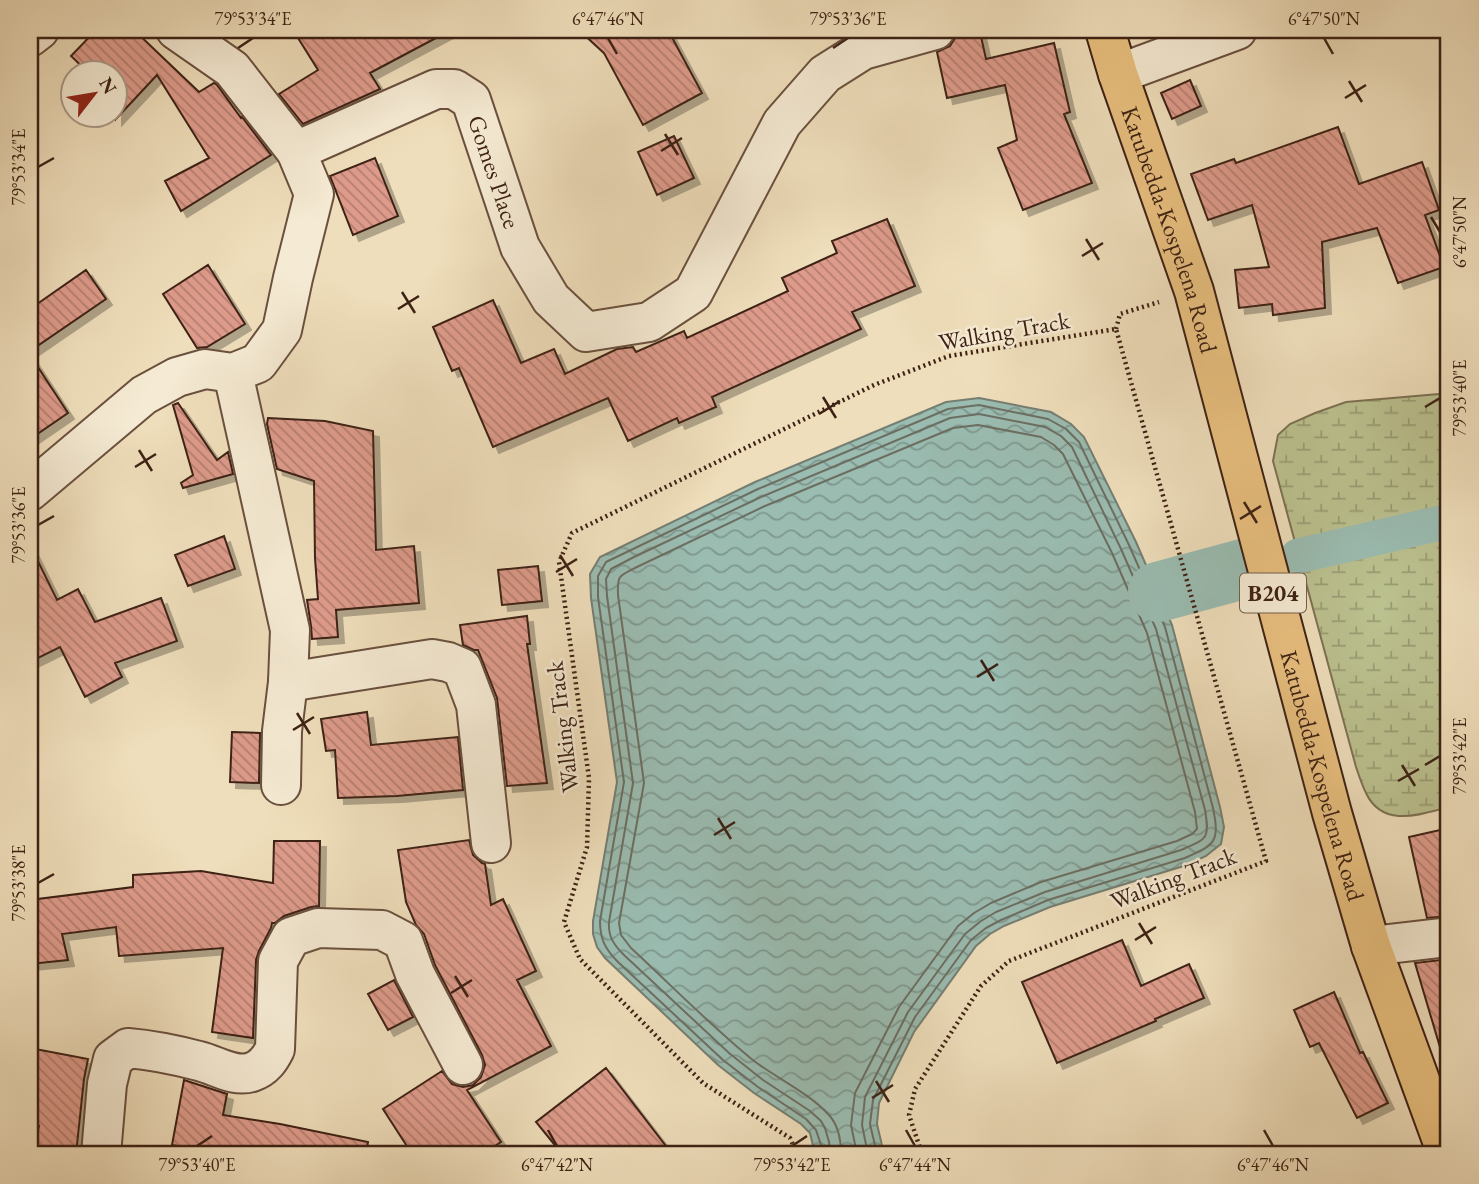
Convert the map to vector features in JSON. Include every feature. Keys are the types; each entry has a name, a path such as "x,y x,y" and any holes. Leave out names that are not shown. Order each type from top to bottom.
{"main road":[{"name":"Katubedda-Kospelena Road","path":"1105,30 1194,291 1332,813 1371,946 1447,1154"}],"street":[{"path":"30,37 38,30"},
{"path":"30,491 144,395 177,377 205,369 233,373 258,363 282,330 313,194 296,152 232,69 176,30"},
{"name":"Gomes Place","path":"296,152 436,89 454,89 471,100 520,247 551,299 586,332 649,322 693,293 782,123 825,74 863,50 935,30"},
{"path":"1118,74 1237,30"},
{"path":"233,373 290,629 288,682 282,731 281,785"},
{"path":"288,682 432,659 462,668 476,705 491,843"},
{"path":"101,1154 107,1084 113,1059 128,1048 200,1061 235,1073 253,1072 261,1067 269,1061 275,1049 278,961 291,937 318,928 382,930 403,941 415,974 463,1065"},
{"path":"1371,946 1449,937"}],"path":[{"path":"1116,329 1120,314 1194,291"},
{"name":"Walking Track","path":"797,1154 790,1138 703,1083 580,959 564,922 587,847 589,778 559,562 572,533 874,385 949,356 1116,329 1266,861 1009,961 981,986 915,1089 909,1115 922,1154"}],"green space":[{"path":"1449,391 1449,807 1415,815 1392,815 1373,804 1357,770 1273,461 1278,435 1290,424 1315,413 1346,402"}],"water":[{"path":"979,398 1051,412 1071,424 1084,437 1136,542 1172,625 1220,807 1224,827 1221,844 1206,856 1187,865 1050,907 990,934 976,946 914,1032 879,1103 877,1124 884,1154 815,1154 810,1133 801,1124 718,1065 605,958 597,947 593,921 617,782 590,574 600,557 755,482 946,402"}],"building":[{"path":"96,30 134,30 199,92 214,83 217,85 271,155 181,211 165,181 209,158 157,75 130,104 130,60 75,60 71,56"},
{"path":"293,30 451,30 370,73 380,89 303,124 279,94 318,70"},
{"path":"579,30 668,30 702,93 643,125 604,53"},
{"path":"980,32 986,59 1054,43 1070,112 1064,114 1092,183 1023,210 998,148 1017,140 1005,85 947,98 937,52 950,46 955,38"},
{"path":"1190,80 1201,106 1172,119 1161,93"},
{"path":"1338,127 1359,184 1422,162 1439,210 1425,215 1444,267 1398,283 1377,228 1322,242 1325,308 1273,315 1272,304 1239,308 1235,270 1269,267 1252,205 1208,220 1191,174 1234,159 1236,163"},
{"path":"674,136 694,178 657,195 638,152"},
{"path":"375,158 398,216 353,235 330,176"},
{"path":"887,219 915,286 852,312 861,329 712,397 716,407 679,423 677,418 628,441 608,398 493,447 459,368 452,371 433,327 493,300 521,363 554,349 565,374 617,349 633,347 636,352 684,331 687,338 788,291 782,278 837,253 832,241"},
{"path":"208,265 245,324 207,347 197,348 163,294"},
{"path":"86,270 106,299 30,351 30,309"},
{"path":"30,355 68,413 30,439"},
{"path":"178,403 217,460 228,452 233,474 183,488 181,483 193,475 173,405"},
{"path":"268,418 325,421 373,431 376,550 414,546 419,603 336,610 338,637 312,639 307,600 318,599 314,481 277,469"},
{"path":"224,536 235,569 188,586 175,555"},
{"path":"30,545 57,600 78,589 95,622 161,598 177,641 115,663 122,677 85,697 60,647 30,662"},
{"path":"538,566 542,601 502,605 498,570"},
{"path":"527,616 530,644 527,644 547,783 507,786 497,698 478,650 463,645 460,625"},
{"path":"367,712 371,745 458,737 463,790 338,798 335,750 326,751 321,719"},
{"path":"232,732 260,733 259,783 230,782"},
{"path":"1449,828 1449,916 1427,918 1409,837"},
{"path":"469,840 473,855 485,864 491,905 503,899 536,971 517,980 551,1046 467,1090 501,1142 482,1154 412,1154 383,1109 442,1071 452,1084 463,1087 473,1085 481,1077 485,1065 435,965 424,934 416,925 406,902 398,850"},
{"path":"274,841 320,841 319,906 284,916 272,923 256,960 253,1038 212,1032 223,948 119,956 116,927 62,934 68,960 30,964 30,900 133,887 133,875 201,871 273,883"},
{"path":"1122,940 1141,986 1189,964 1204,998 1057,1063 1022,982"},
{"path":"1449,959 1449,1053 1442,1054 1415,963"},
{"path":"394,980 413,1017 388,1030 368,994"},
{"path":"1334,992 1360,1053 1363,1052 1388,1103 1357,1118 1319,1043 1310,1047 1294,1010"},
{"path":"30,1048 88,1059 76,1154 32,1154 39,1126 30,1127"},
{"path":"606,1068 672,1154 562,1154 536,1122"},
{"path":"184,1080 227,1094 223,1115 368,1142 366,1154 216,1153 172,1145"}],"waterway":[{"path":"1298,556 1449,521"},
{"path":"1158,592 1243,569"}]}
